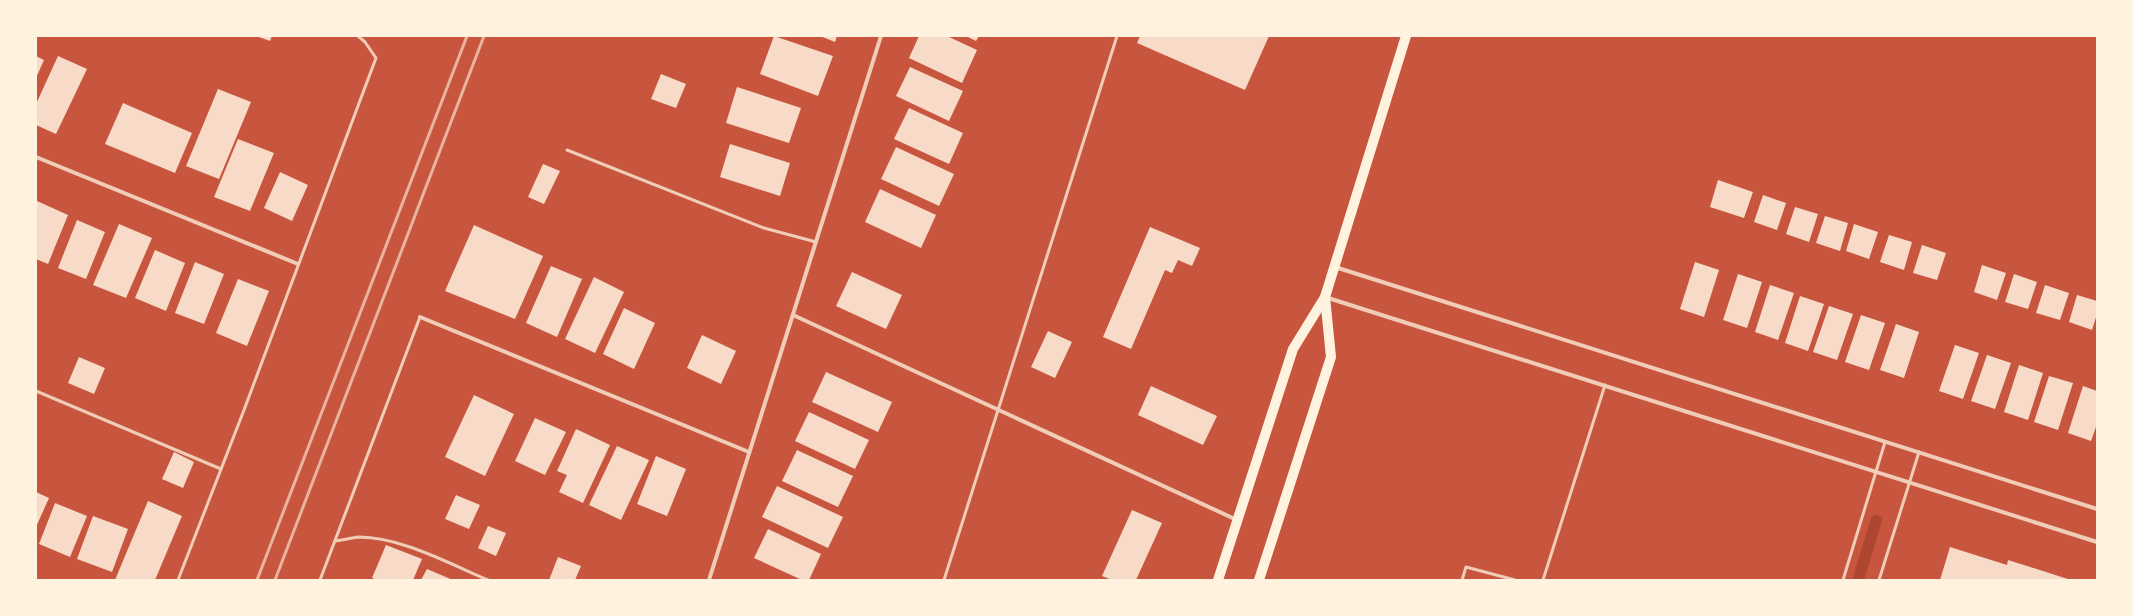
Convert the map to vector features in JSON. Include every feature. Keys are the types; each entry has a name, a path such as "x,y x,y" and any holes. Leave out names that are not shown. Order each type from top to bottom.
{"main road":[{"path":"1218,580 1294,349 1325,297 1406,36"},
{"path":"1259,580 1331,357 1325,297"}],"street":[{"path":"709,580 881,36"},
{"path":"36,157 298,264"},
{"path":"1334,267 2097,509"},
{"path":"1325,297 2097,542"},
{"path":"793,315 1237,520"},
{"path":"420,317 749,452"}],"lane":[{"path":"178,580 376,58 365,42 358,36"},
{"path":"944,580 1117,36"},
{"path":"567,150 764,228 816,242"},
{"path":"320,580 420,317"},
{"path":"1543,580 1605,385"},
{"path":"36,391 221,469"},
{"path":"1843,580 1885,442"},
{"path":"1879,580 1919,452"},
{"path":"335,541 359,537 383,540 422,552 488,580"},
{"path":"1462,580 1466,567 1515,580"}],"shaded area":[{"path":"1875,514 1882,517 1882,521 1864,580 1852,580 1871,518"}],"building":[{"path":"256,36 272,36 270,41"},
{"path":"774,36 833,56 818,96 760,74"},
{"path":"820,36 837,36 835,42"},
{"path":"919,36 947,36 977,50 962,83 909,58"},
{"path":"966,36 979,36 976,41"},
{"path":"1140,36 1269,36 1245,90 1137,43"},
{"path":"36,56 44,60 36,78"},
{"path":"58,56 87,69 56,134 36,125 36,104"},
{"path":"910,67 963,91 949,121 896,96"},
{"path":"661,74 686,84 676,108 651,99"},
{"path":"737,87 801,108 789,143 726,123"},
{"path":"218,89 251,102 219,179 186,166"},
{"path":"123,103 192,133 175,173 105,144"},
{"path":"909,108 963,133 949,164 894,139"},
{"path":"238,139 274,153 250,211 214,197"},
{"path":"730,144 790,163 780,196 720,177"},
{"path":"896,147 954,174 939,206 881,179"},
{"path":"543,164 560,171 544,204 528,197"},
{"path":"280,172 308,185 292,221 264,208"},
{"path":"1718,180 1753,192 1744,218 1710,207"},
{"path":"880,189 936,215 921,248 865,222"},
{"path":"1763,195 1786,203 1777,230 1754,222"},
{"path":"37,201 68,215 48,264 36,259"},
{"path":"1795,207 1818,214 1809,242 1786,234"},
{"path":"1825,216 1848,223 1840,251 1816,243"},
{"path":"77,220 105,232 86,279 58,268"},
{"path":"119,224 152,238 126,298 93,285"},
{"path":"1854,224 1878,232 1869,259 1846,251"},
{"path":"474,225 543,256 515,319 445,291"},
{"path":"1150,227 1200,248 1192,266 1178,260 1172,273 1165,270 1131,349 1103,337"},
{"path":"1889,235 1912,242 1904,270 1880,262"},
{"path":"1922,245 1946,253 1937,280 1913,273"},
{"path":"155,250 185,263 166,311 135,298"},
{"path":"195,262 224,274 204,324 175,313"},
{"path":"1695,262 1719,270 1704,317 1680,309"},
{"path":"1982,265 2006,273 1997,300 1974,292"},
{"path":"551,266 582,279 557,337 526,323"},
{"path":"852,272 902,295 886,329 836,306"},
{"path":"1738,274 1762,282 1747,328 1723,320"},
{"path":"2014,274 2037,282 2028,309 2005,302"},
{"path":"594,277 624,292 595,353 565,339"},
{"path":"238,279 269,291 247,346 216,333"},
{"path":"1770,285 1794,293 1778,340 1755,332"},
{"path":"2045,285 2069,293 2060,320 2036,313"},
{"path":"2077,295 2097,301 2097,314 2092,330 2069,322"},
{"path":"1800,296 1824,304 1808,351 1785,343"},
{"path":"1829,306 1853,314 1837,360 1813,352"},
{"path":"624,308 655,323 634,369 603,354"},
{"path":"1861,315 1885,323 1869,370 1845,362"},
{"path":"1896,324 1919,332 1904,378 1880,370"},
{"path":"1048,331 1072,342 1055,378 1031,367"},
{"path":"702,335 736,351 721,384 687,368"},
{"path":"1955,345 1979,353 1963,399 1939,391"},
{"path":"1987,355 2011,363 1995,409 1971,401"},
{"path":"79,357 105,368 94,394 68,383"},
{"path":"2019,365 2043,373 2028,420 2004,412"},
{"path":"826,372 892,402 878,432 812,402"},
{"path":"2049,376 2073,383 2058,430 2034,422"},
{"path":"1151,386 1217,416 1203,445 1138,415"},
{"path":"2083,386 2097,391 2097,424 2091,441 2068,433"},
{"path":"474,395 514,414 485,476 445,457"},
{"path":"809,412 869,440 855,469 795,441"},
{"path":"535,418 566,432 545,475 515,461"},
{"path":"576,429 610,445 583,503 559,492 567,475 557,471"},
{"path":"617,446 649,460 621,520 589,505"},
{"path":"797,450 853,476 838,507 782,481"},
{"path":"174,452 194,462 183,488 162,479"},
{"path":"656,456 686,469 667,516 637,504"},
{"path":"777,486 843,517 828,548 762,517"},
{"path":"36,492 49,498 36,527"},
{"path":"456,495 480,505 469,529 445,519"},
{"path":"148,501 182,516 155,580 115,580"},
{"path":"55,503 87,516 70,557 39,544"},
{"path":"1132,510 1162,523 1136,580 1112,580 1102,576"},
{"path":"93,516 128,529 112,572 77,559"},
{"path":"488,526 506,533 496,556 478,548"},
{"path":"768,529 821,554 809,580 802,580 754,558"},
{"path":"386,545 422,559 413,580 378,580 372,578"},
{"path":"1950,547 2007,565 2008,560 2071,580 1940,580"},
{"path":"558,557 581,566 575,580 549,580"},
{"path":"427,569 453,580 421,580"}],"railway":[{"path":"257,580 467,36"},
{"path":"275,580 484,36"}]}
